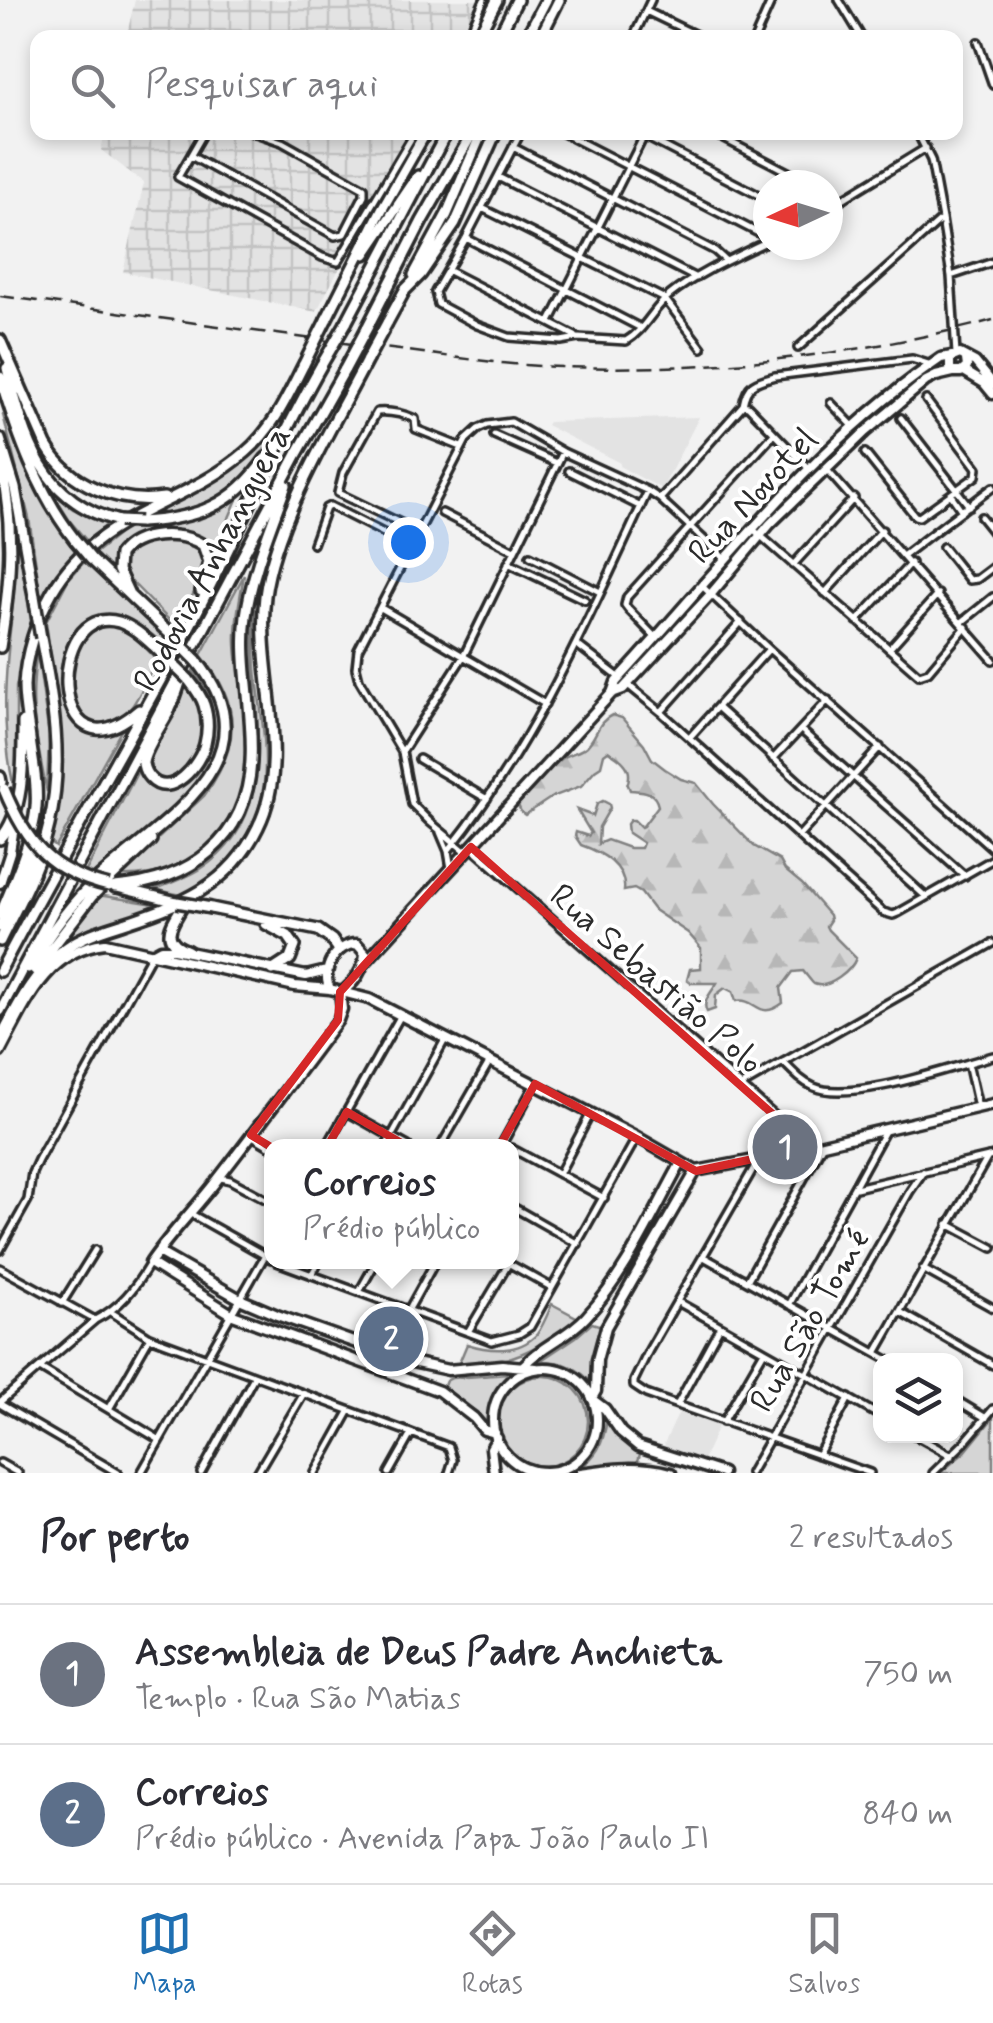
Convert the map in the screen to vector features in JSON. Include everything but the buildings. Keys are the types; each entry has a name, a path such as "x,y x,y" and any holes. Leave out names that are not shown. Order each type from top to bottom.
{"highway":[{"path":"482,30 498,0"},
{"path":"502,30 517,0"},
{"path":"530,30 546,0"},
{"path":"544,30 559,0"},
{"path":"0,839 11,824 18,795 24,684 44,606 68,568 93,543 118,524 214,474 266,432 421,140"},
{"name":"Rodovia Anhanguera","path":"0,972 190,624 287,427 443,140"},
{"name":"Rodovia Anhanguera","path":"0,1011 468,140"},
{"path":"28,985 77,940 184,901 208,888 229,871 252,839 266,808 274,766 263,620 268,579 281,534 367,360 447,214 479,140"},
{"path":"406,290 455,224 492,140"},
{"path":"342,290 436,153"},
{"path":"0,340 46,445 64,468 90,486 126,499 176,495"},
{"path":"0,340 22,416 44,472 80,506 118,521 189,516 219,504 254,474 287,427"},
{"path":"0,1011 69,908 204,785 218,757 225,721 213,683 171,635 91,559 58,518 27,459 1,380"},
{"path":"0,439 15,488 56,730 56,777 44,844 0,941"},
{"path":"115,886 154,882 184,870 211,850 240,810 252,762 244,656 248,608 260,556 297,454"},
{"path":"0,460 8,506 11,562 0,648"},
{"path":"128,594 118,562 119,554 131,542 172,536 200,542 209,562 190,624"},
{"path":"146,705 112,728 86,724 76,716 68,702 68,669 78,637 88,626 111,621 124,624 157,649 188,680 204,704 207,731 200,757 182,779 170,784 156,783 147,776 145,757 175,698 191,661"},
{"path":"0,915 36,814 36,778 24,684"},
{"path":"1,782 21,824 46,857 76,877 129,892 318,930 339,950"},
{"path":"0,927 53,802"},
{"path":"0,1038 38,966 80,910 153,838 164,822"},
{"path":"184,901 170,937 176,946 188,951"},
{"path":"250,917 278,929 294,946 290,958 273,970"}],"street":[{"path":"471,30 484,0"},
{"path":"636,30 651,0"},
{"path":"759,30 772,0"},
{"path":"840,0 857,30"},
{"path":"646,11 685,30"},
{"path":"978,42 993,85"},
{"path":"200,140 178,177 338,262 409,140"},
{"path":"191,156 334,236 344,234 364,188 276,140"},
{"path":"517,140 435,292 438,304 477,325 509,336 626,341 665,299 753,247"},
{"path":"576,140 753,231"},
{"path":"550,322 642,140"},
{"path":"654,140 753,192"},
{"path":"726,140 784,170"},
{"path":"922,140 931,160 942,219 959,356 968,364 959,372"},
{"path":"513,147 715,251 726,261"},
{"path":"843,199 926,148"},
{"path":"498,177 697,278"},
{"path":"482,208 665,299 702,348"},
{"path":"798,348 942,219"},
{"path":"466,238 642,328"},
{"path":"951,276 993,262"},
{"path":"448,271 578,338"},
{"path":"959,356 948,363 984,384 993,394"},
{"path":"959,356 976,362 993,384"},
{"name":"Rua Novotel","path":"337,991 350,986 364,965 468,849 612,693 711,594 810,470 854,427 931,365 942,358 959,356"},
{"path":"660,500 743,404 755,381 912,359 931,365"},
{"name":"Rua Novotel","path":"624,681 726,560 912,392 936,376 959,372"},
{"path":"865,454 915,516 923,516 976,476 977,468 926,400"},
{"path":"831,403 854,427"},
{"path":"743,404 810,470 826,468"},
{"path":"419,532 338,493 343,472 378,412 410,417 415,420 416,429 461,447"},
{"path":"902,418 965,508"},
{"path":"451,868 439,830 412,804 402,752 356,674 358,650 461,447 478,430 511,422 563,452 648,491 726,560"},
{"path":"657,639 625,601 774,434"},
{"path":"494,435 557,463"},
{"path":"402,752 462,656 563,452"},
{"path":"826,468 829,452"},
{"path":"826,468 993,660"},
{"path":"569,471 641,507"},
{"path":"904,555 993,487"},
{"path":"448,851 487,799 545,704 648,491"},
{"path":"794,565 854,498"},
{"path":"313,544 330,506 411,547"},
{"path":"442,513 514,550"},
{"path":"981,517 993,532"},
{"path":"825,593 882,530"},
{"path":"757,533 922,675 993,597"},
{"path":"943,547 969,580 993,568"},
{"path":"530,556 600,592"},
{"path":"508,563 584,600"},
{"path":"857,621 911,563"},
{"path":"703,587 993,849"},
{"path":"889,650 938,594"},
{"path":"382,608 545,704"},
{"path":"662,712 740,622"},
{"path":"576,644 662,712 883,912 898,913 993,858"},
{"path":"690,737 769,649"},
{"path":"774,759 828,700"},
{"path":"717,707 926,897"},
{"path":"801,730 964,876"},
{"path":"799,836 880,747"},
{"path":"419,758 487,799"},
{"path":"0,882 13,836 18,795"},
{"name":"Rua Sebastião Polo","path":"439,830 468,849 810,1147"},
{"path":"741,1086 993,943"},
{"path":"0,1052 47,973 80,949 105,944 369,999 696,1171 993,1104"},
{"path":"118,1473 0,1403 94,1320 125,1300 338,1020 342,1010 337,991 325,980 339,950 348,944 378,952"},
{"path":"360,946 365,953 364,965"},
{"path":"0,1250 28,1200 38,1160 152,954 166,948 306,976 327,971"},
{"path":"354,978 369,999"},
{"path":"331,1139 401,1015"},
{"path":"392,1137 446,1038"},
{"path":"783,1062 814,1088 842,1092 993,1056"},
{"path":"445,1139 490,1061"},
{"path":"968,1063 978,1107"},
{"path":"509,1139 536,1084"},
{"path":"346,1112 396,1139"},
{"path":"559,1174 591,1113"},
{"path":"790,1305 886,1128"},
{"path":"251,1135 264,1143"},
{"path":"296,1269 496,1341 525,1332 637,1137"},
{"path":"747,1281 823,1144"},
{"path":"810,1147 813,1160"},
{"path":"519,1153 604,1198"},
{"path":"856,1188 990,1157"},
{"path":"877,1353 990,1157"},
{"path":"758,1159 634,1381 637,1390 870,1473"},
{"path":"748,1161 748,1178"},
{"path":"972,1161 978,1175"},
{"path":"681,1163 608,1291 584,1320 539,1350 497,1401 496,1436 502,1449 520,1465 542,1472 562,1471 589,1448 596,1433 593,1399 599,1348 606,1327 696,1171"},
{"path":"225,1170 230,1180"},
{"path":"865,1171 877,1182"},
{"name":"Rua São Tomé","path":"750,1473 923,1172"},
{"path":"906,1176 910,1191"},
{"path":"218,1179 230,1180 264,1198"},
{"path":"519,1211 578,1244"},
{"path":"191,1214 264,1255"},
{"path":"948,1224 992,1247"},
{"path":"636,1242 650,1252"},
{"path":"62,1303 95,1250"},
{"path":"158,1252 242,1300 406,1361 448,1370 502,1364 550,1368 575,1377 632,1442 722,1473"},
{"path":"704,1257 874,1353"},
{"path":"150,1264 233,1315 439,1391 481,1428 491,1448 494,1473"},
{"path":"0,1268 94,1320"},
{"path":"142,1473 205,1359 264,1269"},
{"path":"311,1275 315,1269"},
{"path":"359,1292 372,1269"},
{"path":"409,1309 430,1269"},
{"path":"468,1332 503,1269"},
{"path":"519,1269 552,1287"},
{"path":"923,1269 993,1308"},
{"path":"678,1302 873,1412"},
{"path":"111,1312 150,1338 449,1447 453,1460 448,1473"},
{"path":"899,1312 993,1365"},
{"path":"677,1404 720,1326"},
{"path":"109,1409 150,1338"},
{"path":"723,1422 764,1350"},
{"path":"40,1368 160,1440"},
{"path":"510,1381 536,1368"},
{"path":"439,1391 448,1370"},
{"path":"200,1473 254,1378"},
{"path":"596,1378 605,1410"},
{"path":"257,1473 303,1395"},
{"path":"818,1455 849,1398"},
{"path":"963,1404 986,1418"},
{"path":"933,1473 993,1409"},
{"path":"315,1473 349,1412"},
{"path":"481,1428 496,1436"},
{"path":"389,1473 411,1434"},
{"path":"491,1448 496,1436"},
{"path":"929,1443 952,1456"},
{"path":"679,1473 684,1460"},
{"path":"0,1463 18,1473"},
{"path":"581,1473 626,1468 670,1473"}],"highlighted area":[{"path":"471,847 810,1147 696,1171 535,1084 477,1186 347,1112 313,1172 251,1135 338,1020 340,992"}],"shaded area":[{"path":"135,0 485,0 468,30 128,30"},
{"path":"103,140 409,140 316,312 123,272 144,183 101,150"},
{"path":"699,417 662,489 546,425 548,422"},
{"path":"680,1410 719,1424 703,1460 664,1444"}],"green space":[{"path":"5,414 44,503 78,550 41,599 29,518"},
{"path":"276,432 251,467 224,492 191,508 149,516 232,471"},
{"path":"51,491 73,509 108,524 87,541"},
{"path":"238,497 213,555 201,538 172,531 125,541 117,551 113,571 95,553 125,529 202,518"},
{"path":"15,519 31,621 16,687 14,789 5,697 15,583"},
{"path":"173,540 201,547 206,563 176,627 129,579 122,565 134,546"},
{"path":"87,559 166,636 163,643 135,623 115,617 92,621 75,636 65,657 62,682 66,706 77,724 96,733 122,729 56,847 50,842 60,797 62,739 46,622 68,580"},
{"path":"244,575 236,644 247,760 235,809 223,829 189,860 144,875 118,876 204,796 225,760 232,725 230,708 224,690 201,655"},
{"path":"255,608 255,661 265,751 265,774 256,818 229,862 204,886 183,894 156,889 199,870 227,846 245,817 255,785 258,751 253,642"},
{"path":"114,625 132,635 157,660 130,709 104,724 89,721 78,710 70,676 82,642 96,630"},
{"path":"37,651 49,736 47,792 33,706"},
{"path":"196,664 212,687 219,712 217,747 210,763 189,791 96,876 85,873 140,767 150,786 165,792 182,787 197,773 209,753 214,728 210,700 193,671"},
{"path":"186,684 202,715 199,751 180,776 161,779 153,771 151,757"},
{"path":"612,715 622,718 652,759 681,779 696,783 754,846 780,861 802,884 829,915 828,930 856,958 845,973 820,985 803,971 793,972 781,988 783,1003 768,1010 736,1001 733,992 725,988 716,995 715,1009 707,1012 706,1001 717,983 687,980 690,969 701,968 701,948 688,933 654,910 641,893 634,889 624,891 617,867 581,845 575,836 576,832 588,836 591,833 577,810 593,816 597,804 603,801 610,808 599,827 598,844 607,840 641,848 643,843 628,833 627,824 634,820 643,826 658,806 651,794 630,790 629,772 622,761 608,751 601,766 581,786 552,797 525,815 521,812 515,798 562,758 587,746 603,721"},
{"path":"98,895 161,905 62,943"},
{"path":"552,1304 578,1318 522,1354 457,1368 467,1344 503,1349 530,1340"},
{"path":"592,1323 603,1330 595,1387 571,1367 540,1361 576,1337"},
{"path":"509,1374 496,1397 492,1423 442,1390 452,1378"},
{"path":"543,1376 575,1389 588,1421 575,1453 543,1466 511,1453 498,1421 511,1389"},
{"path":"993,1418 993,1473 940,1473 965,1452"},
{"path":"607,1419 640,1454 638,1460 627,1466 577,1471 598,1449"}],"railway":[{"path":"0,296 474,360 565,367 673,367 780,359 887,344 993,320"}],"place":[{"name":"Assembleia de Deus Padre Anchieta","path":"785,1147"},
{"name":"Correios","path":"391,1339"}]}
